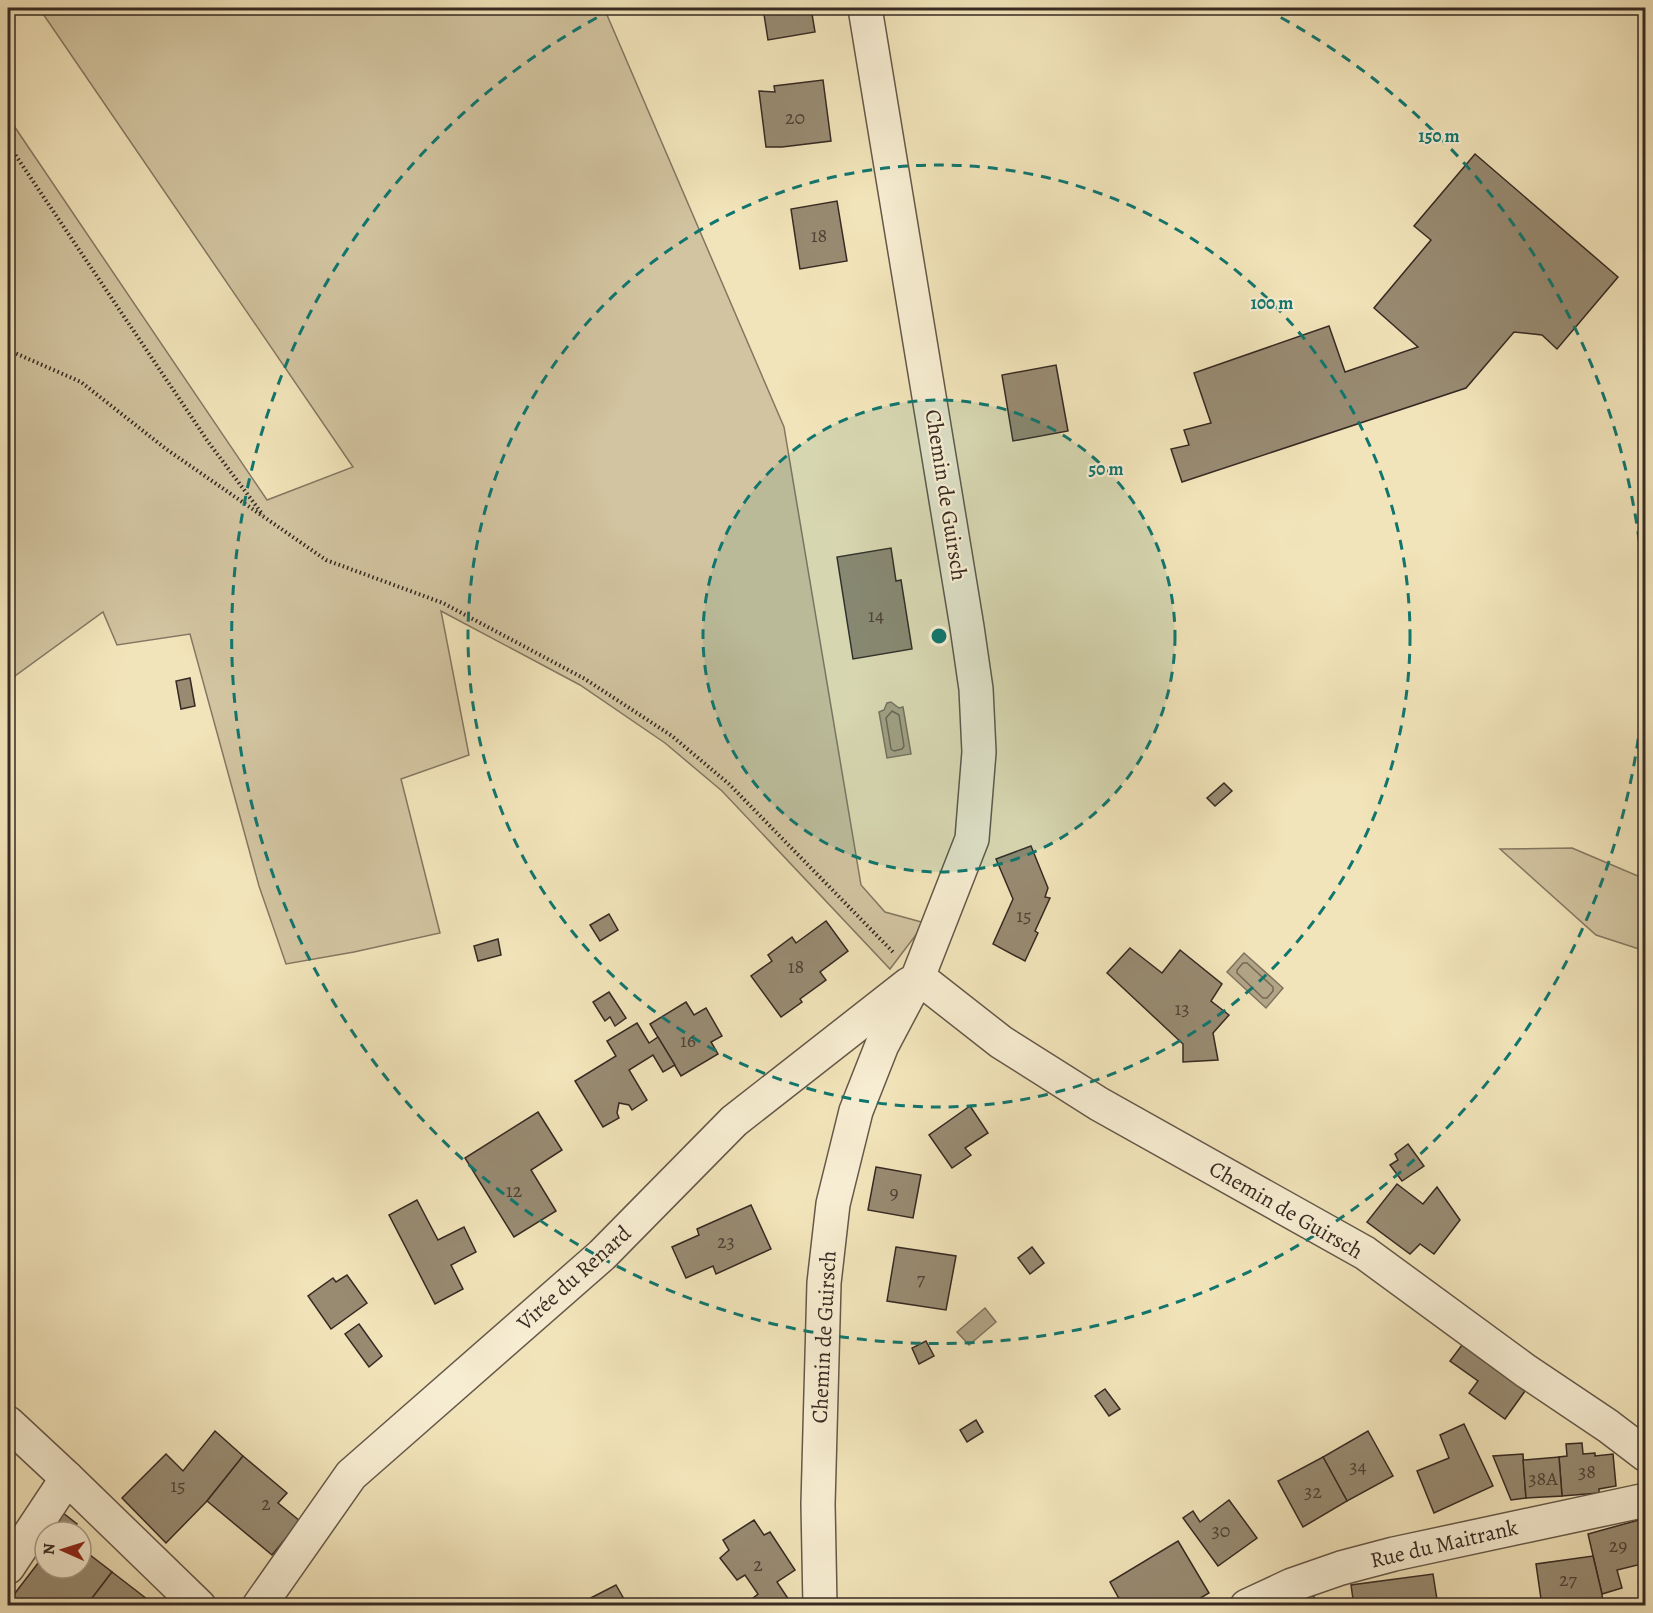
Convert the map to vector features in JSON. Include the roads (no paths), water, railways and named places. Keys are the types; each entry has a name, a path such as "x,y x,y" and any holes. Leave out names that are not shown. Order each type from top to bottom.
{"street":[{"name":"Chemin de Guirsch","path":"820,1605 818,1504 824,1295 833,1204 856,1111 882,1045 918,977 972,839 979,752 976,699 962,592 865,8"},
{"name":"Chemin de Guirsch","path":"918,977 1001,1042 1100,1104 1365,1253 1526,1371 1608,1426 1646,1455"},
{"name":"Virée du Renard","path":"259,1605 351,1475 602,1255 734,1121 918,977"},
{"path":"8,1423 199,1605"},
{"path":"8,1567 67,1478"},
{"name":"Rue du Maitrank","path":"1247,1605 1292,1585 1352,1565 1646,1500"}],"water":[{"path":"891,702 899,708 903,707 911,754 887,758 879,712"},
{"path":"1244,953 1283,988 1266,1008 1227,972"},
{"path":"985,1308 996,1322 969,1345 957,1332"}]}
